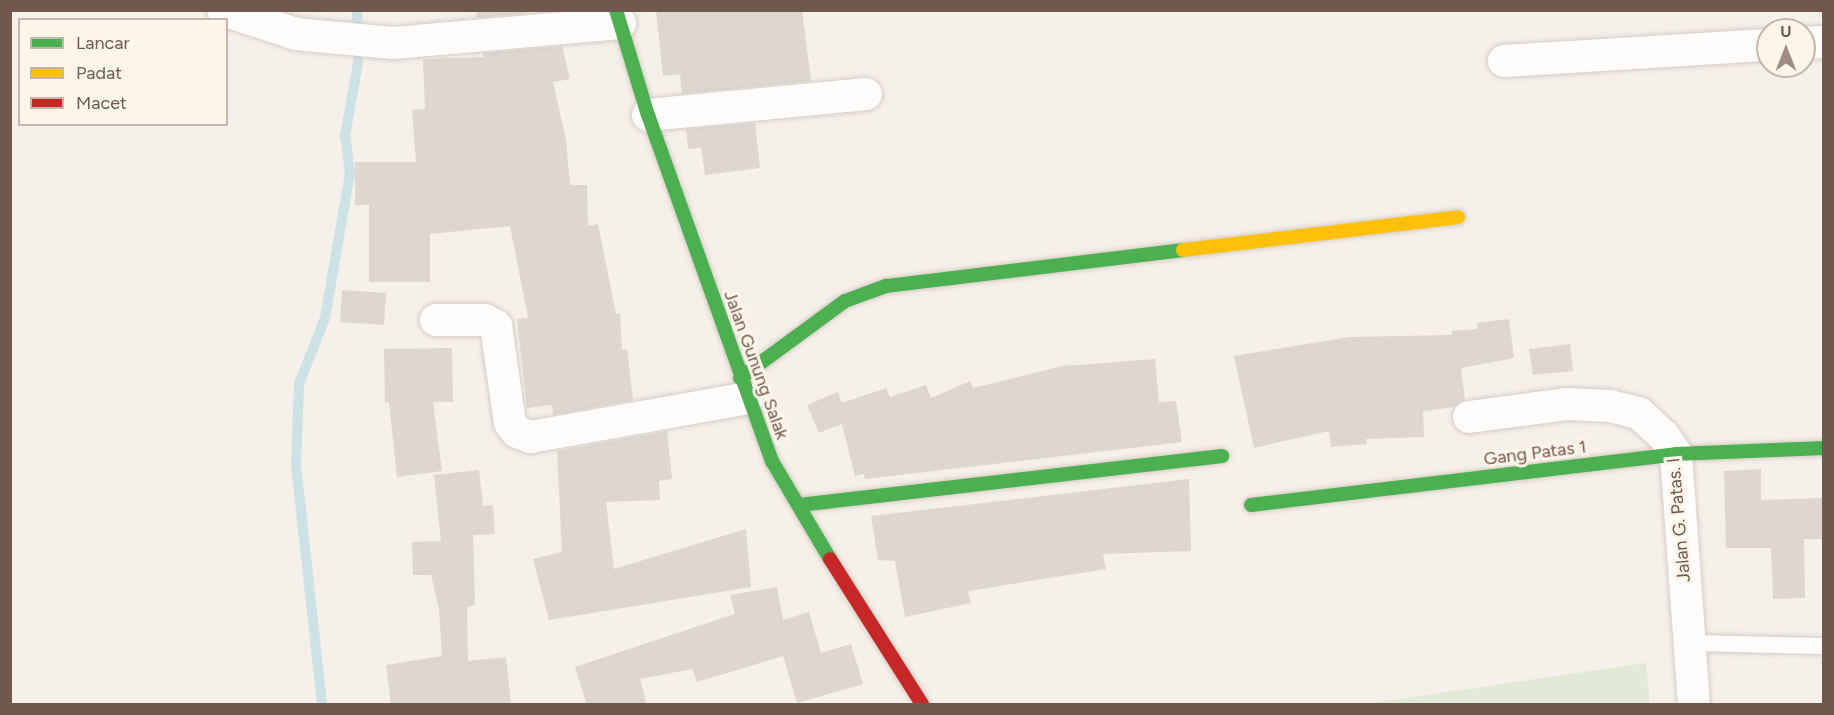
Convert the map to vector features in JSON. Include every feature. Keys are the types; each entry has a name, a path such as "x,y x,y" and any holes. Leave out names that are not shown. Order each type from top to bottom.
{"street":[{"path":"224,10 296,34 393,43 618,17"},
{"name":"Jalan Gunung Salak","path":"618,17 648,115 743,388 772,461 867,622 922,705"},
{"path":"1504,61 1756,46"},
{"path":"648,115 866,94"},
{"path":"436,321 485,320 496,326 510,423 517,432 531,437 743,388 845,301 886,286 1458,217"},
{"name":"Jalan G. Patas. I","path":"1469,417 1566,404 1610,406 1639,413 1664,435 1676,454 1694,705"},
{"name":"Gang Patas 1","path":"1251,505 1676,454 1824,447"},
{"path":"799,505 1222,456"}],"lane":[{"path":"1689,643 1824,646"}],"green space":[{"path":"1646,663 1650,704 1364,704"}],"building":[{"path":"476,10 527,10 528,13 477,18"},
{"path":"656,10 802,10 811,81 682,94 680,74 663,76"},
{"path":"562,46 570,79 553,82 566,140 570,185 587,185 588,226 598,224 616,314 620,313 622,350 627,349 633,400 553,415 552,405 527,408 517,319 528,318 510,226 430,234 430,282 369,282 369,205 355,205 355,162 416,162 412,110 425,109 423,59 483,57 483,53"},
{"path":"755,123 760,168 705,175 701,148 688,149 686,129"},
{"path":"342,290 386,293 384,325 340,322"},
{"path":"1509,319 1514,358 1461,368 1465,400 1455,407 1423,411 1424,437 1366,439 1367,444 1331,447 1329,431 1254,448 1234,356 1349,337 1452,335 1452,331 1477,329 1477,323"},
{"path":"1570,344 1573,371 1533,375 1529,349"},
{"path":"452,348 453,402 433,402 442,471 397,477 389,402 385,403 384,349"},
{"path":"1155,359 1159,402 1176,401 1182,442 865,479 864,474 855,476 842,424 819,433 807,405 838,392 842,403 886,388 890,397 926,385 931,398 970,381 973,388 1083,361 1065,366"},
{"path":"667,431 672,479 659,481 660,500 606,502 614,569 746,529 751,587 549,620 533,559 562,552 557,451"},
{"path":"1761,469 1761,500 1824,498 1824,539 1804,539 1805,598 1773,599 1771,548 1726,548 1724,471"},
{"path":"479,470 483,506 493,505 495,534 473,535 475,605 467,607 468,661 506,657 511,705 391,705 386,665 442,656 439,609 431,575 413,575 412,542 441,541 434,475"},
{"path":"1189,479 1191,551 1103,554 1106,569 968,591 971,603 905,617 895,561 878,560 871,516"},
{"path":"777,587 783,620 809,612 821,653 851,644 863,684 797,703 783,656 697,682 692,669 640,679 647,705 587,705 575,667 735,614 730,595"}],"waterway":[{"path":"322,704 296,466 299,384 325,318 350,174 345,136 358,63 357,10"}],"traffic: fast":[{"path":"616,10 648,115 772,461 830,559"},
{"path":"740,378 845,301 886,286 1183,250"},
{"path":"1251,505 1676,454 1824,448"},
{"path":"799,505 1222,456"}],"traffic: slow":[{"path":"1183,250 1458,217"}],"traffic: jam":[{"path":"830,559 922,704"}]}
